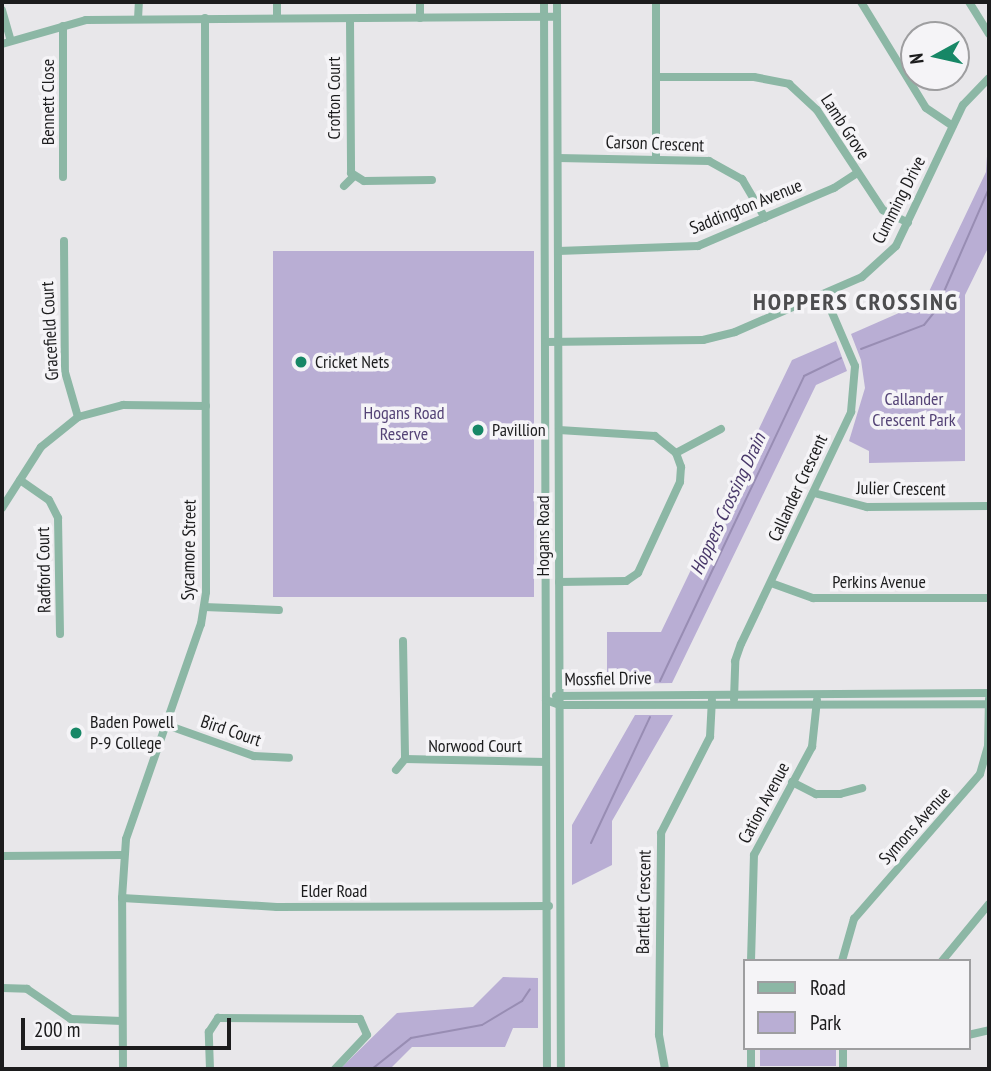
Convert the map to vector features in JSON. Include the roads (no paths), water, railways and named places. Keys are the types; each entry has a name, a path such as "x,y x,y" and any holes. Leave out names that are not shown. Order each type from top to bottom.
{"street":[{"path":"138,19 139,2"},
{"path":"277,2 277,18"},
{"path":"420,2 420,18"},
{"name":"Hogans Road","path":"544,2 547,1069"},
{"name":"Hogans Road","path":"557,2 561,1069"},
{"path":"656,2 656,157"},
{"path":"860,2 926,108 953,126"},
{"path":"969,2 989,34"},
{"path":"2,10 11,41"},
{"path":"2,44 62,26 138,19 557,17"},
{"name":"Sycamore Street","path":"123,1069 124,855 135,807 204,607 205,18"},
{"name":"Crofton Court","path":"350,20 349,160 353,177"},
{"name":"Bennett Close","path":"62,26 64,177"},
{"name":"Lamb Grove","path":"656,77 754,77 789,84 817,110 883,210 908,223"},
{"name":"Cumming Drive","path":"545,342 703,340 735,332 824,294 874,269 896,246 971,94 989,78"},
{"name":"Carson Crescent","path":"558,158 696,158 721,165 750,187 765,218"},
{"name":"Saddington Avenue","path":"558,250 684,249 765,218 857,173"},
{"path":"344,186 353,177 363,181 432,180"},
{"name":"Gracefield Court","path":"64,241 65,372 78,417"},
{"path":"543,278 558,272"},
{"name":"Callander Crescent","path":"734,705 735,661 851,412 855,366 824,294"},
{"path":"2,508 41,447 78,417 123,405 206,405"},
{"path":"676,453 721,429"},
{"path":"559,430 656,436 676,453 680,482 638,573 626,581 559,582"},
{"name":"Radford Court","path":"20,480 49,500 58,518 60,634"},
{"name":"Julier Crescent","path":"814,492 867,507 989,506"},
{"name":"Perkins Avenue","path":"771,583 813,598 989,598"},
{"path":"204,607 279,610"},
{"name":"Norwood Court","path":"396,769 405,759 403,641"},
{"name":"Mossfiel Drive","path":"546,700 560,695 989,693"},
{"name":"Symons Avenue","path":"843,959 854,919 980,774 988,746 989,693"},
{"name":"Bartlett Crescent","path":"665,1069 659,1035 660,843 672,806 710,737 712,694"},
{"name":"Cation Avenue","path":"751,959 754,855 817,733 817,694"},
{"name":"Mossfiel Drive","path":"546,700 560,705 989,704"},
{"name":"Bird Court","path":"164,724 261,758 289,758"},
{"name":"Norwood Court","path":"405,759 546,762"},
{"path":"792,782 816,794 840,794 862,788"},
{"path":"2,856 124,855"},
{"name":"Elder Road","path":"122,898 277,907 561,905"},
{"path":"944,959 989,904"},
{"path":"2,988 27,989 71,1019 122,1021"},
{"path":"210,1069 209,1032 218,1018 360,1019 368,1035 335,1069"},
{"path":"970,1035 989,1030"},
{"path":"751,1050 751,1069"},
{"path":"843,1050 843,1069"}],"waterway":[{"name":"Hoppers Crossing Drain","path":"861,349 924,325 936,310 989,188"},
{"name":"Hoppers Crossing Drain","path":"660,681 804,376 841,358"},
{"name":"Hoppers Crossing Drain","path":"591,843 650,717"},
{"name":"Hoppers Crossing Drain","path":"372,1069 411,1038 482,1025 522,1001 530,989"}],"place":[{"name":"Cricket Nets","path":"301,362"},
{"name":"Pavillion","path":"478,430"},
{"name":"Baden Powell P-9 College","path":"76,733"}],"district":[{"name":"HOPPERS CROSSING","path":"856,302"}],"park label":[{"name":"Callander Crescent Park","path":"914,410"},
{"name":"Hogans Road Reserve","path":"404,424"}]}
